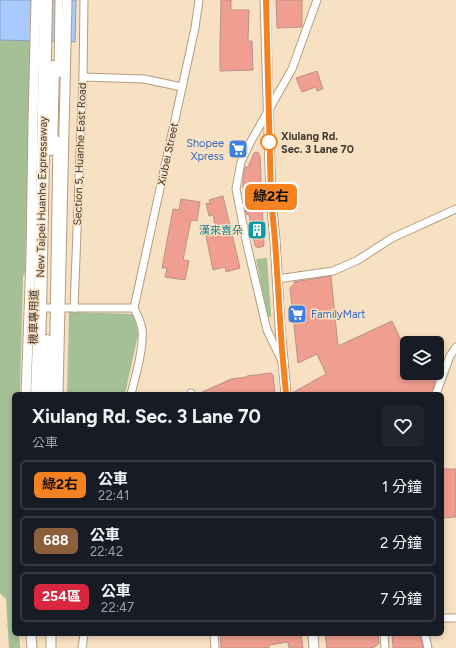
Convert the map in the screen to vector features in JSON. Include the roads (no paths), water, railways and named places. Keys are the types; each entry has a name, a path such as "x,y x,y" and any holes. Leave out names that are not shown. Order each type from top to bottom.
{"highway":[{"name":"New Taipei Huanhe Expressaway","path":"46,0 42,309 46,392"},
{"name":"New Taipei Huanhe Expressaway","path":"37,392 42,309 54,0"}],"street":[{"path":"36,0 31,258 58,392"},
{"name":"機車專用道","path":"42,0 42,309 53,392"},
{"name":"機車專用道","path":"32,392 42,309 60,0"},
{"name":"Section 5, Huanhe East Road","path":"42,309 67,0"},
{"name":"Section 5, Huanhe East Road","path":"74,308 83,77 84,0"},
{"name":"Xiubei Street","path":"134,308 195,28 199,0"},
{"path":"266,0 271,198 286,392"},
{"path":"283,362 267,330 247,245 236,189 241,162 268,110 292,69 317,0"},
{"path":"83,77 144,78 182,87"},
{"path":"277,279 333,271 358,260 392,238 456,209"},
{"path":"42,309 134,308 142,326 142,334 139,359 131,392"},
{"path":"26,392 42,309"},
{"path":"437,392 450,356 456,347"},
{"path":"444,618 456,618"},
{"path":"28,648 30,636"},
{"path":"30,636 32,648"},
{"path":"50,636 51,648"},
{"path":"82,648 84,636"},
{"path":"214,636 215,648"},
{"path":"312,636 314,648"},
{"path":"384,636 385,648"},
{"path":"425,636 428,648"}],"water":[{"path":"0,0 76,0 75,42 0,40"}],"place":[{"name":"Xiulang Rd. Sec. 3 Lane 70","path":"269,142"},
{"name":"Shopee Xpress","path":"238,149"},
{"name":"漢來喜朵","path":"257,230"},
{"name":"FamilyMart","path":"297,314"}]}
